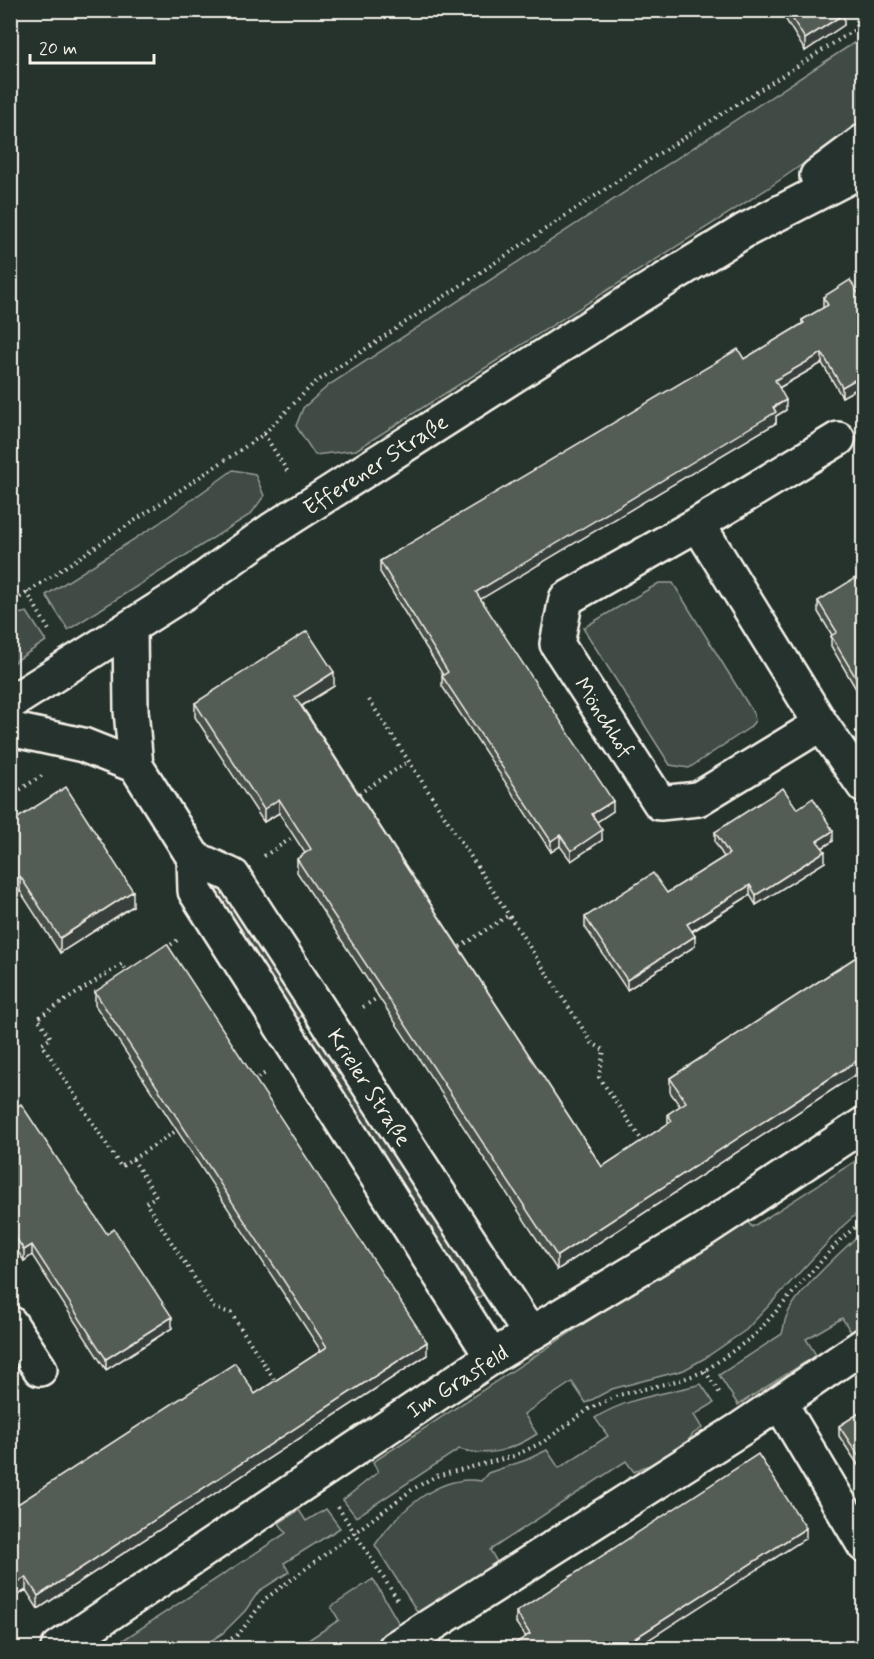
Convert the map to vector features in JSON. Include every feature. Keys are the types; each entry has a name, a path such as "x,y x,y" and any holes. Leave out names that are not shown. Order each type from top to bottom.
{"street":[{"name":"Efferener Straße","path":"744,231 864,141"},
{"name":"Efferener Straße","path":"10,703 184,593 273,529 478,397 744,231 864,169"},
{"name":"Mönchhof","path":"821,724 698,799 660,803 557,644 566,599 698,524 838,439"},
{"path":"698,524 821,724 864,786"},
{"path":"130,628 131,710 136,766 194,858 233,876"},
{"path":"10,729 83,745 136,766"},
{"name":"Krieler Straße","path":"194,858 195,891 492,1357"},
{"name":"Krieler Straße","path":"233,876 530,1334"},
{"name":"Im Grasfeld","path":"58,1648 492,1357 702,1231 864,1124"},
{"path":"10,1323 40,1369"},
{"path":"407,1641 780,1403 864,1345"},
{"path":"780,1403 864,1545"}],"path":[{"path":"10,603 264,434 313,384 652,158 864,24"},
{"path":"264,434 309,506"},
{"path":"27,592 55,640"},
{"path":"369,700 592,1043 604,1050 599,1077 651,1154"},
{"path":"349,800 409,761"},
{"path":"10,796 48,772"},
{"path":"233,876 300,832"},
{"path":"452,951 509,915"},
{"path":"164,948 183,936"},
{"path":"137,966 128,972 122,964 38,1018 51,1038 42,1044 121,1167 182,1127"},
{"path":"321,1011 346,995 356,1011 385,993"},
{"path":"251,1082 270,1070 258,1053 286,1035"},
{"path":"133,1159 156,1196 146,1203 214,1308 231,1313 280,1389"},
{"path":"216,1648 239,1634 265,1599 413,1489 436,1476 514,1456 543,1442 589,1409 619,1395 681,1380 705,1371 755,1335 834,1247 864,1220"},
{"path":"317,1473 355,1533 407,1641"}],"shaded area":[{"path":"863,37 863,122 767,189 356,450 315,455 296,426 303,408 329,385"},
{"path":"233,470 255,474 264,496 251,514 68,630 46,595 158,524"},
{"path":"659,583 673,583 754,714 755,721 749,728 689,768 670,765 583,628"},
{"path":"27,612 46,641 11,664 11,618"},
{"path":"224,886 307,1013 293,1022 209,896"},
{"path":"321,1034 489,1291 473,1301 305,1044"},
{"path":"863,1156 863,1208 843,1226 746,1330 705,1358 684,1370 612,1389 586,1403 572,1382 524,1414 537,1434 528,1440 500,1451 480,1453 459,1449 356,1517 343,1500 378,1472 373,1462 745,1218 752,1227"},
{"path":"863,1231 863,1323 851,1332 842,1318 806,1339 818,1358 804,1363 738,1405 719,1375 782,1334 787,1315 801,1294"},
{"path":"701,1384 714,1403 694,1415 702,1428 693,1434 683,1448 657,1464 634,1472 626,1461 490,1550 497,1562 418,1613 375,1545 395,1520 420,1498 449,1483 465,1480 481,1481 488,1473 547,1450 559,1468 608,1436 595,1418 620,1405"},
{"path":"326,1509 340,1528 284,1563 289,1572 259,1591 245,1611 223,1633 200,1648 111,1648 286,1533 279,1523 299,1510 306,1521"},
{"path":"373,1579 401,1627 367,1648 296,1648 339,1620 331,1607"},
{"path":"104,1637 111,1648 91,1648 90,1647"}],"building":[{"path":"787,10 842,10 844,14 805,39"},
{"path":"850,280 864,302 864,386 858,378 842,387 822,353 775,380 786,400 773,407 776,412 476,592 613,801 592,814 602,830 571,851 560,835 551,841 442,676 448,672 380,561 738,349 744,359 804,323 802,320 828,305 823,297"},
{"path":"855,578 864,592 864,688 831,636 837,632 818,601"},
{"path":"307,631 334,672 295,697 602,1167 672,1121 668,1114 686,1102 670,1078 864,952 864,1056 557,1256 297,859 311,849 279,799 263,808 195,703"},
{"path":"66,787 133,891 60,938 20,876 10,882 10,823"},
{"path":"783,788 797,809 813,798 833,831 817,841 825,851 756,895 750,885 687,924 695,936 627,980 585,917 653,873 667,893 729,854 715,832"},
{"path":"167,944 427,1342 38,1596 26,1577 10,1587 10,1509 235,1363 255,1394 327,1347 95,992"},
{"path":"21,1104 107,1234 114,1229 172,1317 106,1359 32,1245 24,1250 10,1229 10,1111"},
{"path":"864,1410 864,1464 839,1426"},
{"path":"758,1454 806,1528 620,1648 508,1648 530,1634 516,1612"}]}
